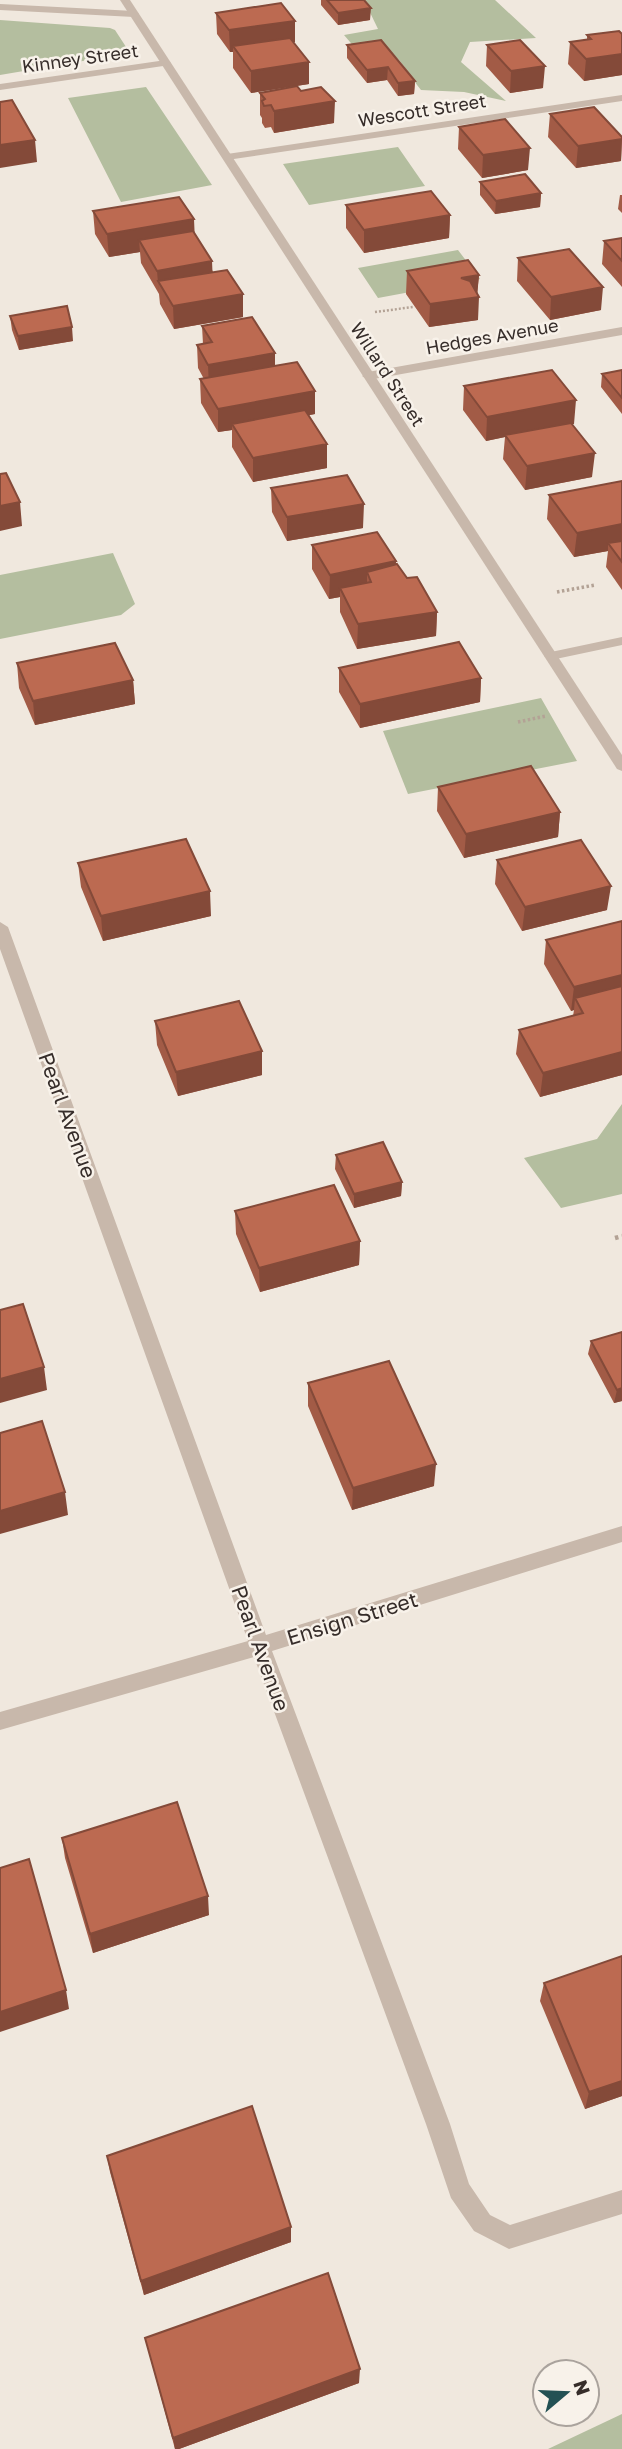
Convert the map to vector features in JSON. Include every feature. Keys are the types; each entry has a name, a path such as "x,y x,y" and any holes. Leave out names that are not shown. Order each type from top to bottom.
{"street":[{"name":"Willard Street","path":"125,0 622,766"},
{"path":"0,7 134,14"},
{"name":"Kinney Street","path":"0,88 166,63"},
{"name":"Wescott Street","path":"227,157 622,97"},
{"name":"Hedges Avenue","path":"368,376 622,331"},
{"path":"551,656 622,641"},
{"name":"Pearl Avenue","path":"0,927 260,1646 438,2124 459,2190 482,2223 509,2237 622,2202"},
{"name":"Ensign Street","path":"0,1721 260,1646 622,1534"}],"path":[{"path":"375,312 412,307"},
{"path":"557,592 595,585"},
{"path":"518,722 557,714"},
{"path":"615,1238 622,1236"}],"green space":[{"path":"364,0 495,0 536,38 470,42 461,62 506,101 464,92 421,90 395,56 380,49 356,49 344,35 378,29"},
{"path":"0,20 110,28 115,30 130,53 0,75"},
{"path":"146,87 212,185 121,202 68,98"},
{"path":"398,147 425,186 309,205 283,164"},
{"path":"458,250 480,279 378,298 358,268"},
{"path":"113,553 135,604 121,615 0,639 0,575"},
{"path":"541,698 577,761 408,794 383,731"},
{"path":"622,1104 622,1194 561,1208 524,1158 597,1139"},
{"path":"622,2414 622,2449 548,2449 592,2428 601,2428 601,2424"}],"building":[{"path":"327,0 364,0 371,8 338,13"},
{"path":"281,3 295,21 229,30 216,13"},
{"path":"619,31 622,34 622,54 586,59 570,42 591,39 587,35"},
{"path":"290,38 309,62 251,71 233,46"},
{"path":"381,40 415,81 398,83 388,67 367,70 347,45"},
{"path":"520,40 545,66 511,71 487,45"},
{"path":"297,86 301,91 321,87 335,101 274,111 271,105 264,106 262,101 265,99 260,93"},
{"path":"12,100 35,140 0,145 0,102"},
{"path":"594,107 622,139 578,146 550,114"},
{"path":"505,119 530,148 483,155 459,127"},
{"path":"525,174 541,193 496,201 480,182"},
{"path":"431,191 450,215 364,230 346,205"},
{"path":"179,197 194,219 107,234 93,211"},
{"path":"193,231 212,261 157,271 139,240"},
{"path":"622,238 622,261 604,241"},
{"path":"569,249 603,287 551,297 518,258"},
{"path":"468,260 479,275 461,278 470,281 479,297 430,304 407,271"},
{"path":"227,270 243,294 173,306 158,281"},
{"path":"67,306 72,327 18,336 10,316"},
{"path":"252,317 275,353 208,365 197,345 212,342 202,326"},
{"path":"297,362 315,391 218,409 200,379"},
{"path":"552,370 576,400 487,417 464,386"},
{"path":"622,370 622,398 602,374"},
{"path":"305,410 327,444 253,458 232,424"},
{"path":"571,423 595,453 527,466 505,435"},
{"path":"6,473 20,502 0,506 0,474"},
{"path":"347,475 364,504 287,517 271,488"},
{"path":"622,481 622,524 577,533 549,495"},
{"path":"377,532 396,561 330,575 312,545"},
{"path":"622,541 622,562 608,543"},
{"path":"397,564 407,578 417,577 437,612 358,624 340,588 371,582 367,572"},
{"path":"459,642 481,678 360,704 339,668"},
{"path":"115,643 133,680 33,701 17,663"},
{"path":"531,766 560,812 466,834 438,787"},
{"path":"186,839 210,891 101,916 78,863"},
{"path":"581,840 611,886 525,907 497,860"},
{"path":"622,921 622,975 574,987 546,940"},
{"path":"622,986 622,1052 543,1073 519,1030 583,1013 575,998"},
{"path":"239,1001 262,1051 176,1072 155,1021"},
{"path":"383,1142 402,1182 354,1194 336,1155"},
{"path":"334,1185 360,1241 259,1268 235,1211"},
{"path":"23,1304 44,1367 0,1379 0,1310"},
{"path":"622,1332 622,1388 617,1390 591,1341"},
{"path":"389,1361 436,1464 353,1488 308,1383"},
{"path":"42,1421 65,1492 0,1511 0,1433"},
{"path":"177,1802 208,1896 90,1934 62,1838"},
{"path":"29,1859 66,1990 0,2012 0,1868"},
{"path":"622,1956 622,2081 589,2092 544,1983"},
{"path":"252,2106 291,2227 141,2281 107,2156"},
{"path":"328,2273 360,2369 173,2438 145,2338"}]}
